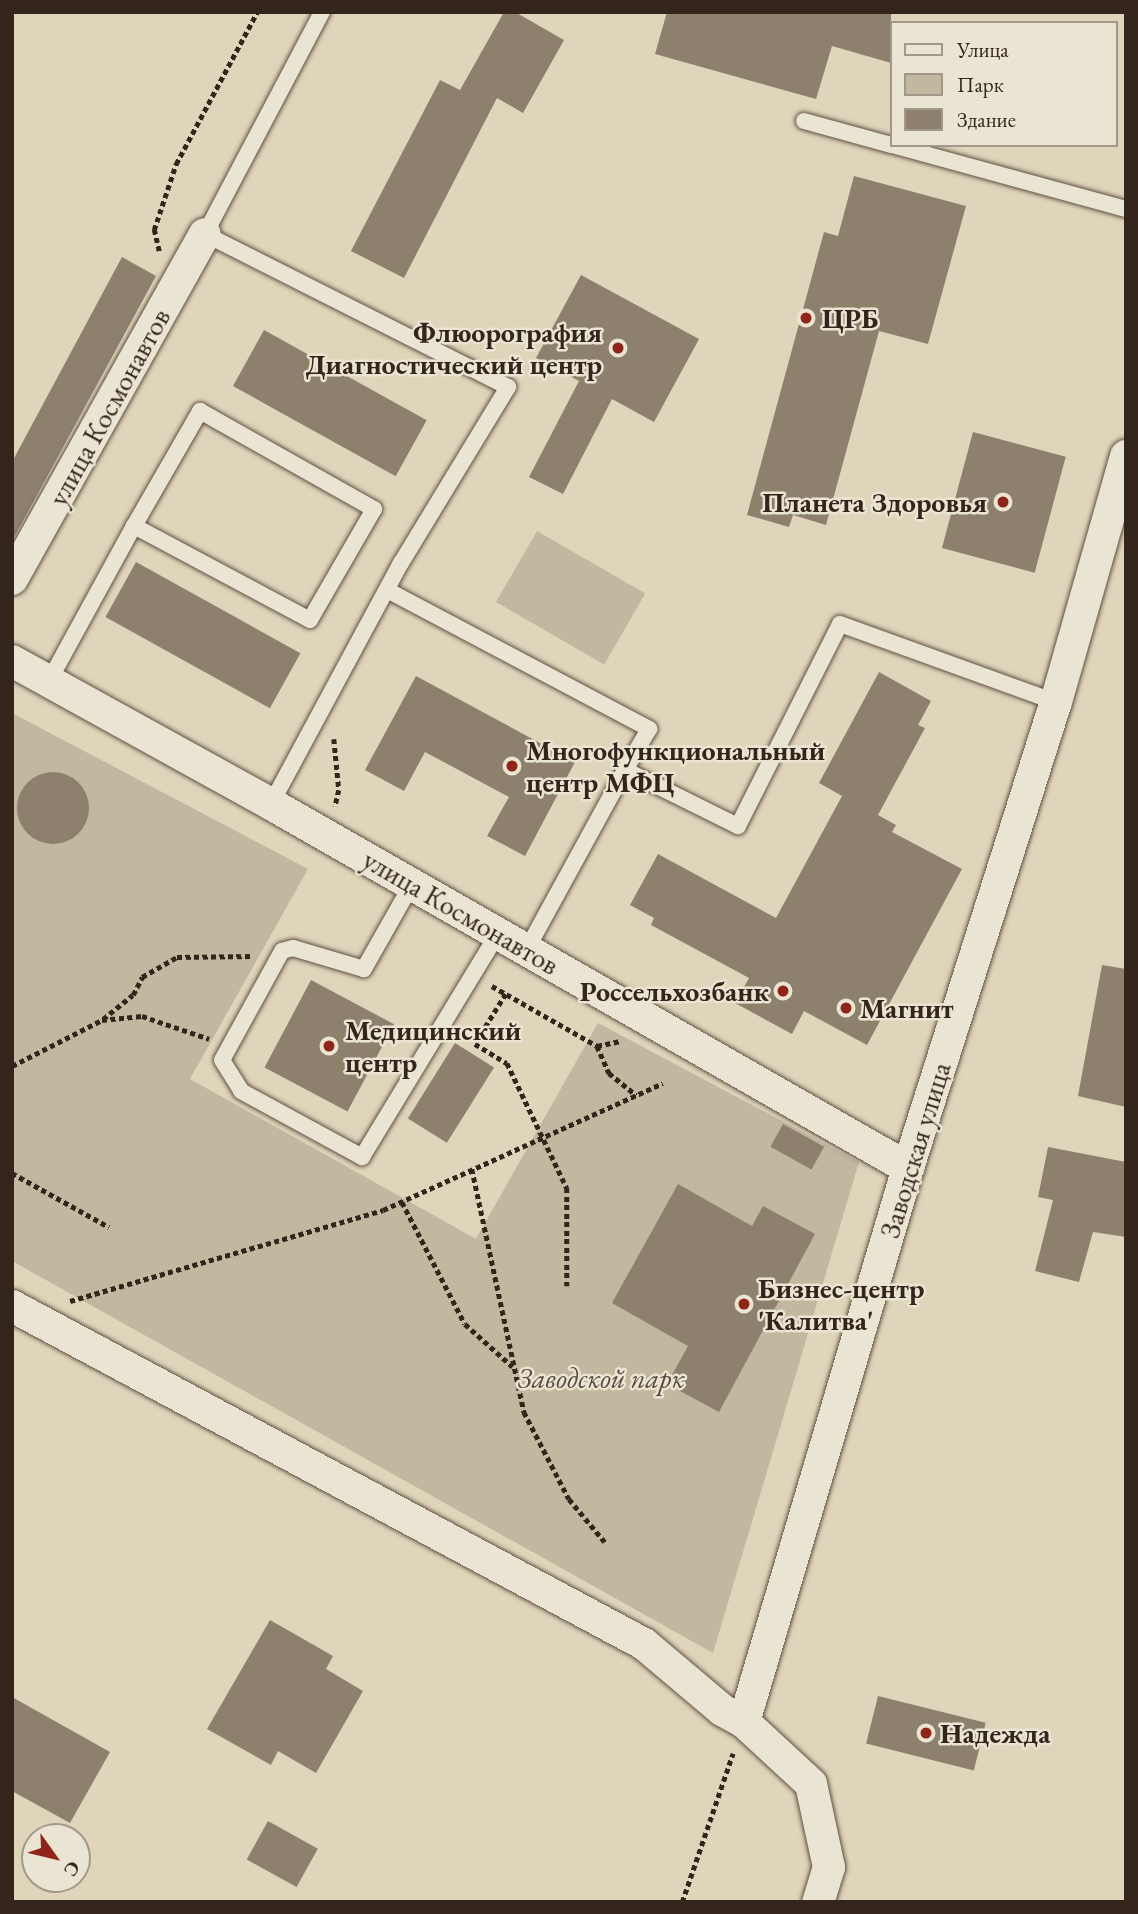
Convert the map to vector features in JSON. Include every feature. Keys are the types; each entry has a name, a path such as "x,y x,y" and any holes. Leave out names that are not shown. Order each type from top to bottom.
{"street":[{"name":"улица Космонавтов","path":"12,579 205,234"},
{"name":"Заводская улица","path":"744,1722 908,1168 1056,702 1126,456"},
{"name":"улица Космонавтов","path":"12,661 271,804 908,1168"},
{"path":"12,1306 643,1644 722,1710 744,1722 811,1784 829,1867 818,1902"}],"lane":[{"path":"271,804 387,590 508,387 205,234 322,12"},
{"path":"803,121 890,144"},
{"path":"899,147 1126,209"},
{"path":"49,681 134,526 200,411 374,509 310,620 134,526"},
{"path":"387,590 649,729 527,949"},
{"path":"625,770 738,826 840,624 1056,702"},
{"path":"412,884 364,969 293,948 282,951 222,1060 241,1091 362,1157 498,933"}],"path":[{"path":"170,296 154,230 176,164 257,12"},
{"path":"12,1066 102,1020 133,995 142,977 177,957 259,956"},
{"path":"473,975 597,1046 609,1073 636,1095"},
{"path":"506,994 475,1044 507,1063 567,1188 567,1286"},
{"path":"102,1020 142,1016 212,1040"},
{"path":"597,1046 622,1041 632,1046"},
{"path":"65,1303 402,1202 663,1083"},
{"path":"472,1169 524,1412 569,1499 605,1542"},
{"path":"12,1173 108,1227"},
{"path":"402,1202 465,1324 514,1369"},
{"path":"682,1902 744,1722"}],"green space":[{"path":"537,531 645,594 604,665 496,602"},
{"name":"Заводской парк","path":"12,713 308,869 190,1079 476,1239 598,1023 859,1162 713,1653 12,1261"}],"building":[{"path":"504,12 515,12 564,40 523,113 497,98 404,278 351,251 440,80 460,90"},
{"path":"667,12 891,12 890,63 832,46 816,99 655,54"},
{"path":"854,176 966,206 928,344 879,331 826,525 793,515 789,527 747,515 824,232 838,236"},
{"path":"122,257 156,276 12,541 12,462"},
{"name":"Флюорография Диагностический центр","path":"581,275 699,339 654,422 612,399 563,494 529,477 579,381 536,358"},
{"path":"264,330 427,420 396,476 233,386"},
{"name":"Планета Здоровья","path":"973,432 1066,457 1035,573 942,548"},
{"path":"136,562 300,653 270,708 105,617"},
{"path":"879,672 931,701 918,725 925,728 878,815 896,825 892,832 962,869 867,1045 804,1011 792,1034 735,1003 749,978 651,925 654,918 630,905 658,854 776,918 842,796 819,783"},
{"name":"Многофункциональный центр МФЦ","path":"416,676 575,762 525,856 487,836 509,797 425,752 404,791 365,770"},
{"path":"53,772 73,778 83,788 89,808 83,828 73,838 53,844 33,838 23,828 17,808 23,788 33,778"},
{"path":"1102,965 1126,969 1126,1107 1078,1096"},
{"name":"Медицинский центр","path":"311,980 394,1024 348,1112 265,1067"},
{"path":"455,1043 494,1067 447,1143 408,1118"},
{"path":"783,1124 824,1147 812,1170 770,1147"},
{"path":"1048,1147 1126,1162 1126,1237 1093,1232 1079,1282 1035,1271 1053,1200 1038,1197"},
{"path":"678,1184 752,1226 763,1206 815,1234 719,1412 667,1384 688,1346 612,1303"},
{"path":"270,1620 333,1656 326,1669 363,1691 316,1773 278,1751 271,1765 207,1729"},
{"name":"Надежда","path":"878,1696 986,1723 974,1770 866,1744"},
{"path":"12,1697 110,1752 70,1823 12,1791"},
{"path":"268,1821 318,1849 297,1887 247,1859"}],"place":[{"name":"ЦРБ","path":"806,318"},
{"name":"Флюорография Диагностический центр","path":"618,348"},
{"name":"Планета Здоровья","path":"1003,502"},
{"name":"Многофункциональный центр МФЦ","path":"512,766"},
{"name":"Россельхозбанк","path":"783,991"},
{"name":"Магнит","path":"846,1008"},
{"name":"Медицинский центр","path":"329,1046"},
{"name":"Бизнес-центр 'Калитва'","path":"744,1304"},
{"name":"Надежда","path":"926,1733"}]}
